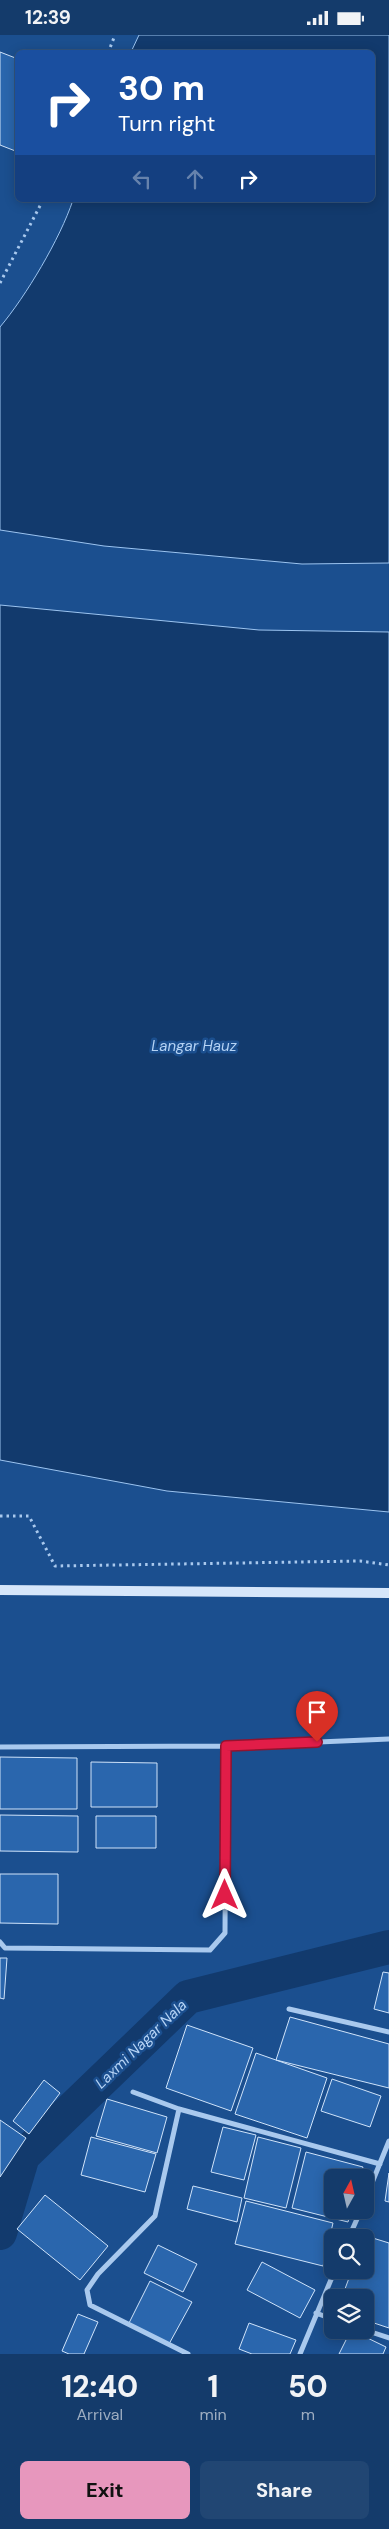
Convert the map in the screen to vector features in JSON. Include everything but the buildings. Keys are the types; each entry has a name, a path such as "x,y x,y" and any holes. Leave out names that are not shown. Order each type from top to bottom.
{"street":[{"path":"0,1589 389,1593"},
{"path":"0,1747 226,1746 389,1739"},
{"path":"0,1942 5,1949 210,1950 225,1933 226,1746"},
{"path":"289,2009 389,2032"},
{"path":"133,2092 179,2109 380,2164"},
{"path":"179,2109 155,2216 98,2274 88,2290 90,2305 188,2354"},
{"path":"374,2178 389,2141"},
{"path":"300,2354 331,2279"},
{"path":"316,2313 324,2316"},
{"path":"374,2333 389,2338"}],"path":[{"path":"109,50 115,35"},
{"path":"0,283 42,202"},
{"path":"0,1516 29,1516 55,1565 360,1561 389,1565"}],"water":[{"path":"139,35 389,35 389,563 302,564 104,546 0,530 0,327 21,300 41,267 60,232 72,202 375,202 375,50 132,50"},
{"name":"Langar Hauz","path":"0,605 259,630 389,632 389,1512 167,1491 0,1460"}],"waterway":[{"name":"Laxmi Nagar Nala","path":"0,2233 23,2156 188,1997 389,1947"}],"route":[{"path":"225,1895 226,1746 317,1742"}]}
